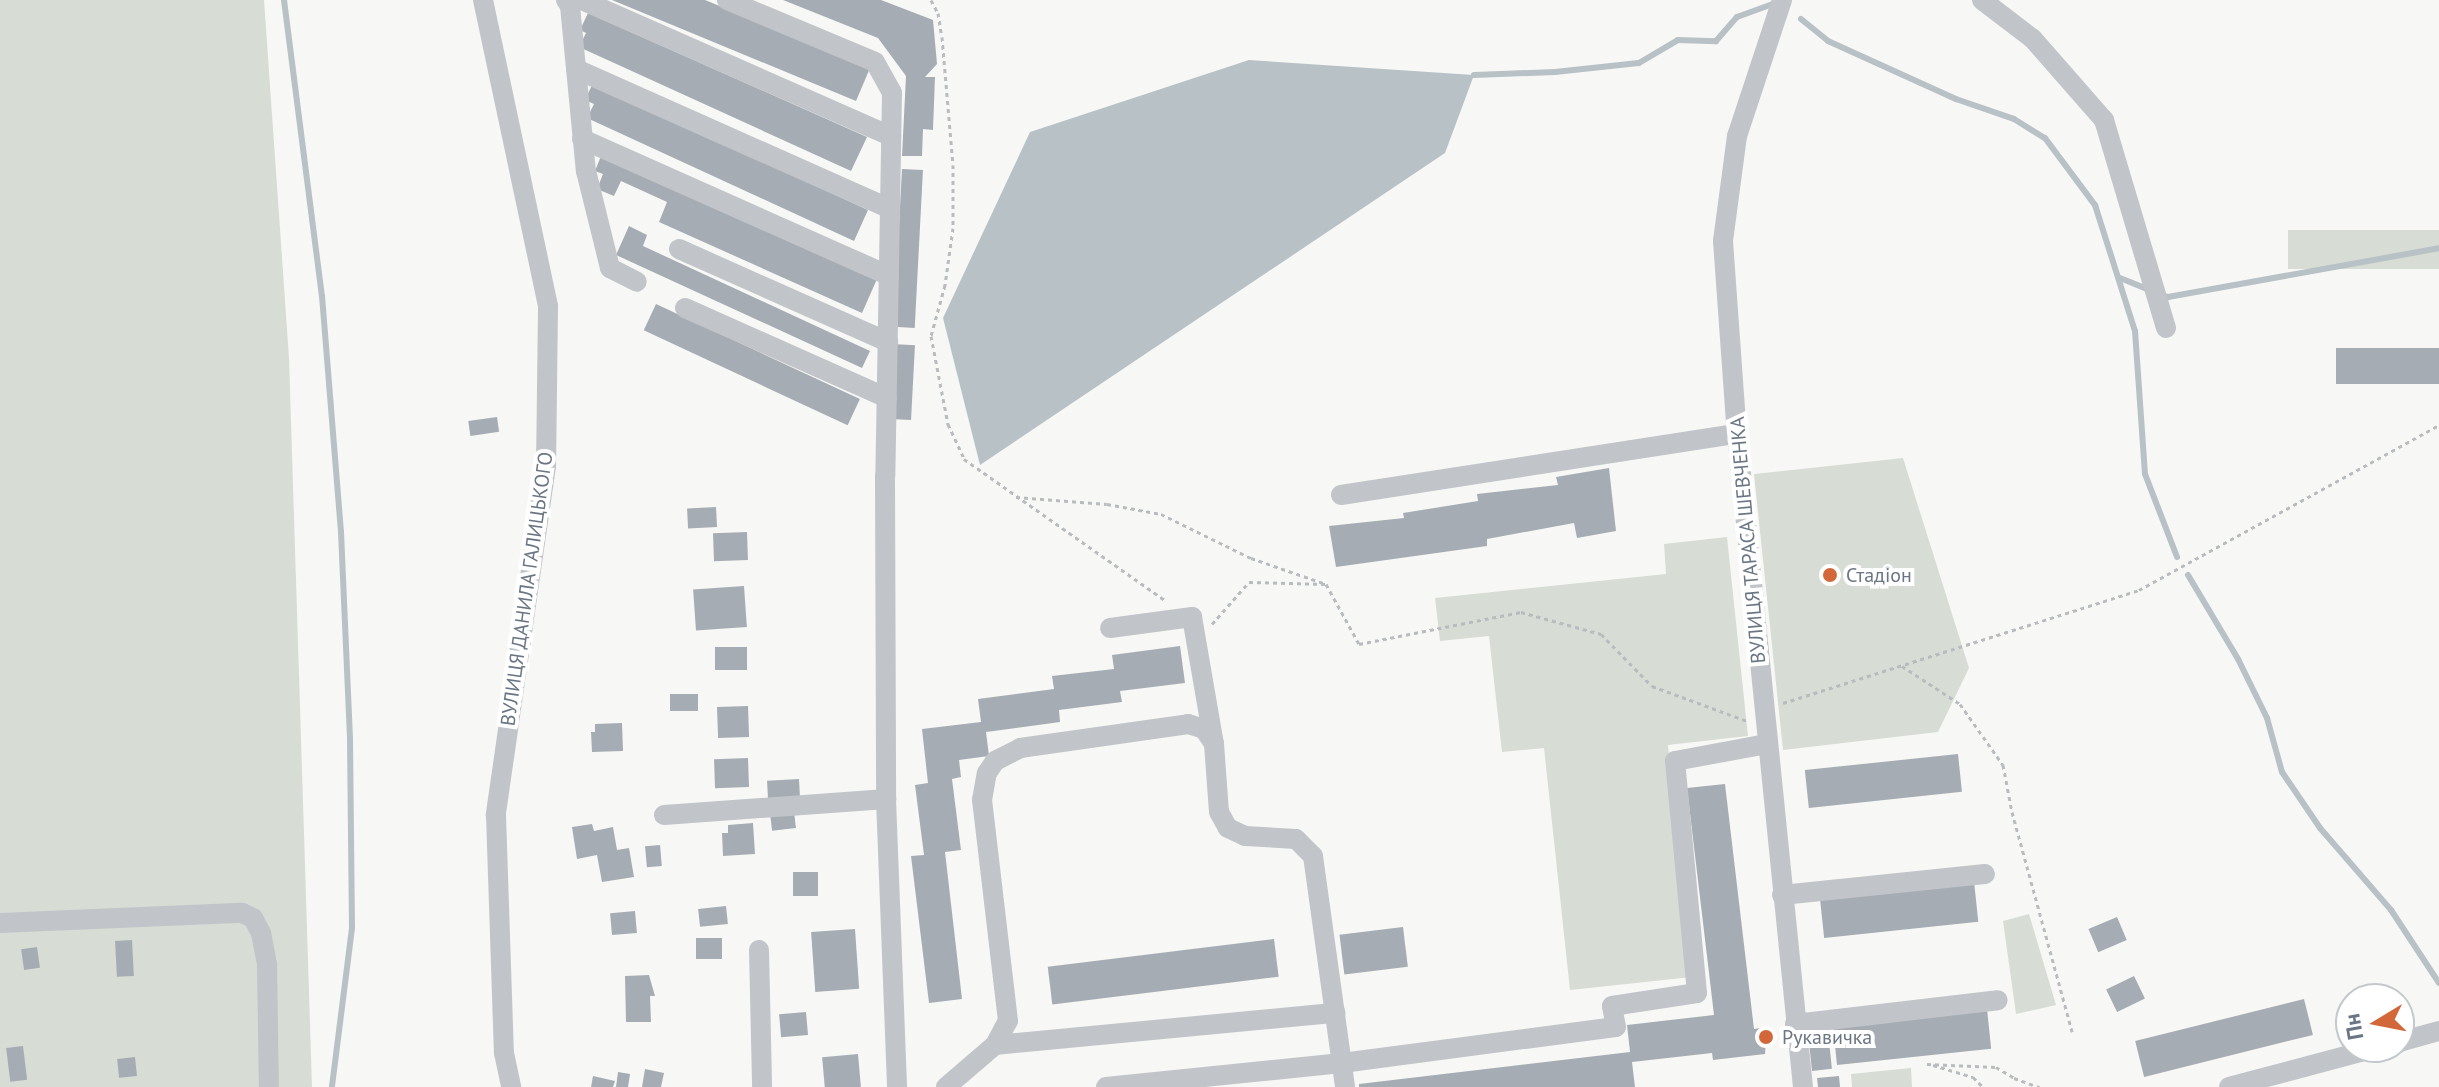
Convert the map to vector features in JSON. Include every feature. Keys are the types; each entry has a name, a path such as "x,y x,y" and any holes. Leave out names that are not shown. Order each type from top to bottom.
{"street":[{"name":"ВУЛИЦЯ ДАНИЛА ГАЛИЦЬКОГО","path":"483,0 548,306 546,466 496,815 504,1053 511,1087"},
{"path":"566,0 570,6 586,171 610,268 637,282"},
{"path":"582,0 891,136"},
{"path":"727,0 875,62 892,93 885,476 886,799 897,1087"},
{"name":"ВУЛИЦЯ ТАРАСА ШЕВЧЕНКА","path":"1782,0 1737,136 1723,241 1737,434 1803,1087"},
{"path":"1982,0 2033,39 2104,120 2166,328"},
{"path":"576,69 890,209"},
{"path":"582,139 889,276"},
{"path":"679,249 888,342"},
{"path":"685,308 887,398"},
{"path":"1341,495 1737,434"},
{"path":"1110,628 1192,617 1214,744 1219,812 1228,828 1245,836 1296,839 1313,856 1345,1087"},
{"path":"946,1087 995,1045 1008,1021 982,800 983,786 995,761 1020,748 1188,724 1204,729 1214,744"},
{"path":"1106,1087 1342,1063 1616,1027 1612,1006 1697,993 1675,761 1766,727"},
{"path":"664,815 886,799"},
{"path":"1782,895 1985,874"},
{"path":"0,923 242,913 253,918 261,933 267,965 269,1087"},
{"path":"759,950 762,1087"},
{"path":"1795,1024 1998,1000"},
{"path":"995,1045 1336,1013"},
{"path":"2415,1038 2439,1031"},
{"path":"2231,1087 2335,1059"}],"path":[{"path":"931,0 938,13 942,37 953,165 953,228 945,285 931,336 948,424 964,459 1192,617 1214,624 1249,582 1326,584"},
{"path":"1015,497 1107,504 1161,514 1251,558 1326,584 1359,644 1521,612 1601,634 1652,686 1708,709 1766,727 1902,666 2139,590 2439,425"},
{"path":"1902,666 1960,704 2003,765 2012,812 2072,1032"},
{"path":"1983,1087 1973,1077 1927,1064 1996,1067 2039,1087"}],"shaded area":[{"path":"0,0 264,0 289,358 312,1087 0,1087"},
{"path":"1249,60 1474,75 1445,153 980,465 943,318 1030,132"},
{"path":"2288,230 2439,230 2439,269 2288,269"},
{"path":"1903,458 1969,668 1938,732 1783,750 1754,474"},
{"path":"1727,537 1748,736 1668,745 1692,977 1570,990 1544,748 1502,752 1489,636 1440,641 1435,598 1666,574 1664,544"},
{"path":"2029,914 2056,1005 2016,1014 2003,921"},
{"path":"1911,1068 1912,1087 1852,1087 1851,1074"}],"building":[{"path":"612,0 705,0 870,68 856,101"},
{"path":"783,0 881,0 933,20 937,64 925,77 935,77 933,130 923,129 922,156 902,156 906,76 878,38"},
{"path":"588,13 867,137 851,171 579,47 586,33 580,30"},
{"path":"593,83 868,210 854,241 587,118 594,104 585,100"},
{"path":"601,156 877,279 862,313 659,222 667,202 621,181 614,196 597,189 603,174 595,171"},
{"path":"902,169 923,170 915,328 894,327"},
{"path":"629,226 647,235 643,246 870,351 862,368 616,255"},
{"path":"656,304 860,399 848,425 644,330"},
{"path":"893,344 915,345 911,420 889,419"},
{"path":"2336,348 2439,348 2439,384 2336,384"},
{"path":"497,417 499,432 470,436 468,421"},
{"path":"1609,468 1616,531 1577,538 1574,523 1487,539 1487,546 1336,567 1329,526 1404,518 1403,513 1478,501 1477,494 1558,485 1556,477"},
{"path":"716,507 717,527 688,528 687,509"},
{"path":"747,532 748,560 714,561 713,533"},
{"path":"744,586 747,627 696,630 693,590"},
{"path":"1180,646 1185,683 1120,691 1122,702 1059,710 1060,722 986,732 989,756 959,760 961,777 952,779 961,850 945,852 962,999 929,1003 911,856 924,855 915,785 928,783 922,729 981,722 978,699 1054,689 1052,676 1114,669 1112,655"},
{"path":"715,647 747,647 747,670 715,670"},
{"path":"670,694 698,694 698,711 670,711"},
{"path":"748,706 749,737 718,738 717,707"},
{"path":"622,723 623,751 592,752 591,732 595,732 595,724"},
{"path":"1958,754 1962,792 1809,808 1805,770"},
{"path":"748,758 749,787 715,788 714,759"},
{"path":"799,779 800,800 768,802 767,781"},
{"path":"1725,784 1754,1029 1767,1027 1765,1054 1713,1060 1712,1053 1632,1062 1635,1087 1359,1087 1359,1084 1630,1052 1627,1025 1714,1015 1687,788"},
{"path":"794,812 796,828 772,831 770,815"},
{"path":"753,823 755,854 723,856 722,833 728,833 728,825"},
{"path":"592,824 594,831 613,827 617,850 629,848 634,877 602,882 597,855 577,859 572,827"},
{"path":"660,845 662,866 647,867 645,846"},
{"path":"793,872 818,872 818,896 793,896"},
{"path":"1974,881 1978,922 1824,938 1820,897"},
{"path":"726,906 728,924 700,927 698,909"},
{"path":"635,911 637,933 612,935 610,913"},
{"path":"2117,917 2127,940 2098,952 2088,929"},
{"path":"1403,927 1408,967 1344,975 1339,935"},
{"path":"855,929 859,989 815,992 811,932"},
{"path":"696,938 722,938 722,959 696,959"},
{"path":"1274,939 1279,977 1052,1005 1048,967"},
{"path":"132,940 134,976 117,977 115,941"},
{"path":"37,947 40,968 24,970 21,949"},
{"path":"649,975 655,996 650,996 651,1022 626,1022 625,976"},
{"path":"2134,976 2145,998 2117,1012 2106,990"},
{"path":"2304,999 2313,1035 2144,1077 2135,1041"},
{"path":"1987,1009 1991,1049 1837,1065 1833,1025"},
{"path":"806,1012 808,1035 781,1037 779,1014"},
{"path":"1829,1041 1832,1069 1812,1071 1809,1043"},
{"path":"23,1046 27,1080 10,1082 6,1048"},
{"path":"858,1054 861,1087 825,1087 822,1057"},
{"path":"135,1057 137,1076 119,1078 117,1059"},
{"path":"645,1069 664,1073 661,1087 642,1087"},
{"path":"618,1072 630,1074 628,1087 616,1087"},
{"path":"593,1076 615,1081 613,1087 591,1087"},
{"path":"1839,1076 1840,1087 1818,1087 1817,1078"}],"waterway":[{"path":"284,0 322,296 341,532 350,739 352,928 332,1087"},
{"path":"1474,75 1555,72 1639,63 1678,40 1716,41 1737,17 1773,4"},
{"path":"1801,19 1828,41 1956,99 2014,119 2045,138 2095,205 2135,331 2145,474 2177,557"},
{"path":"2160,294 2168,297 2439,248"},
{"path":"2120,278 2149,290"},
{"path":"2188,575 2238,659 2267,718 2282,772 2320,828 2391,910 2439,983"}],"place":[{"name":"Стадіон","path":"1830,575"},
{"name":"Рукавичка","path":"1766,1037"}]}
